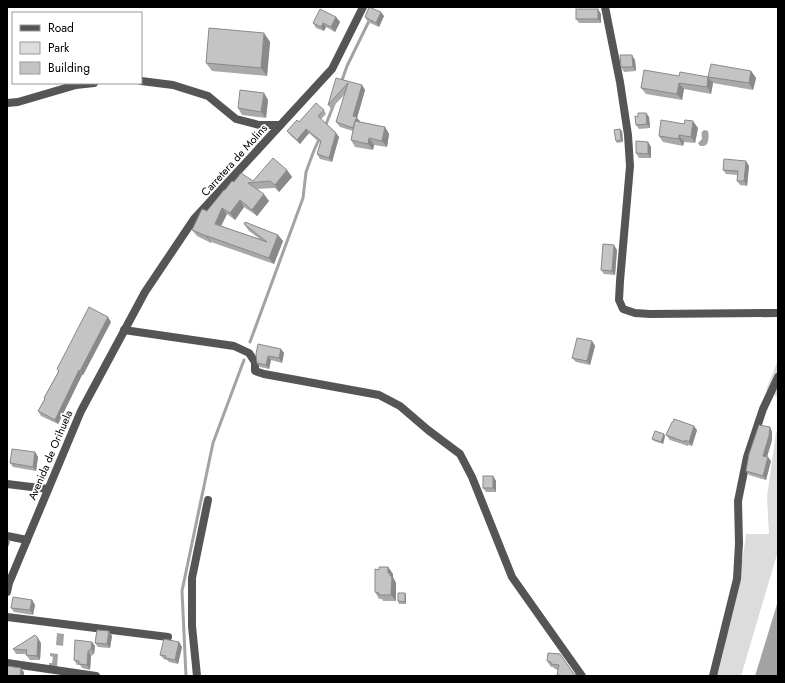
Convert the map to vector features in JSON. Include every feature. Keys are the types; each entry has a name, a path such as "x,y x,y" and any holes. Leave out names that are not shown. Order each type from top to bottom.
{"street":[{"name":"Carretera de Molins","path":"124,330 145,292 194,220 332,69 363,7"},
{"path":"605,7 620,82 628,135 630,166 619,300 623,309 635,313 650,314 778,313"},
{"path":"142,81 173,86 208,96 236,119 259,125 280,125"},
{"path":"7,103 18,102 76,85 85,84"},
{"path":"124,330 234,346 249,354 255,362 255,371 264,374 379,395 400,406 428,430 460,454 472,477 512,577 582,676"},
{"name":"Avenida de Orihuela","path":"7,592 9,583 81,411 124,330"},
{"path":"713,676 736,579 739,543 738,501 747,458 763,409 778,377"},
{"path":"7,484 48,489"},
{"path":"197,676 192,626 192,578 208,500"},
{"path":"7,536 27,540"},
{"path":"7,617 168,637"},
{"path":"7,663 96,676"}],"green space":[{"path":"778,360 778,397 766,390"},
{"path":"778,428 778,551 741,676 717,676 741,568 746,534 769,534 767,497"}],"shaded area":[{"path":"705,130 708,131 708,142 705,145 700,146 698,143 702,139 702,132"},
{"path":"778,601 778,676 755,676"},
{"path":"57,633 64,634 63,646 56,645"},
{"path":"50,653 58,654 57,668 49,668 49,663 52,663 53,657 50,656"}],"building":[{"path":"369,7 381,12 376,23 365,17"},
{"path":"320,9 336,17 331,27 323,23 321,27 313,23"},
{"path":"576,9 598,9 598,19 576,19"},
{"path":"209,28 264,33 261,68 206,63"},
{"path":"620,55 632,55 633,67 621,67"},
{"path":"711,64 751,71 749,83 708,77"},
{"path":"644,70 679,76 680,72 708,77 707,87 679,83 677,94 641,88"},
{"path":"336,78 362,85 353,116 357,117 353,128 336,122 348,83 328,105"},
{"path":"240,90 264,93 261,112 238,108"},
{"path":"316,103 324,110 318,116 336,133 329,158 317,154 321,141 306,129 297,140 287,131 297,120 299,122"},
{"path":"638,113 646,113 647,124 636,125 635,116 638,117"},
{"path":"661,120 684,124 685,120 693,121 691,137 679,135 679,139 659,136"},
{"path":"355,121 385,127 382,141 369,138 368,144 351,140"},
{"path":"620,129 621,140 616,141 614,130"},
{"path":"636,141 648,142 648,154 636,153"},
{"path":"273,158 287,170 275,185 270,181 248,183 264,194 252,210 240,200 230,213 222,208 215,224 267,242 244,224 245,222 278,235 269,258 192,230 202,209 207,211 232,181 234,182 241,173 253,181"},
{"path":"724,159 746,161 744,181 737,181 738,171 723,170"},
{"path":"603,244 614,245 612,271 601,270"},
{"path":"89,307 108,317 80,371 79,370 55,420 38,411 59,371 57,369"},
{"path":"577,338 592,341 587,361 572,358"},
{"path":"258,344 281,349 279,358 268,356 266,365 257,363 256,354"},
{"path":"674,419 694,426 689,442 666,435"},
{"path":"759,425 770,427 763,456 768,457 763,476 746,471 749,454"},
{"path":"655,431 664,434 661,442 652,439"},
{"path":"12,449 35,452 33,467 10,463"},
{"path":"483,476 493,476 493,488 483,488"},
{"path":"379,567 388,567 388,573 392,576 391,595 379,595 379,593 375,592 375,569 379,570"},
{"path":"398,593 405,593 405,602 398,601"},
{"path":"13,597 32,600 30,610 11,608"},
{"path":"97,630 109,631 107,644 95,643"},
{"path":"35,635 38,638 37,656 26,655 27,650 13,649"},
{"path":"164,639 179,642 175,660 165,658 166,656 160,655"},
{"path":"75,640 92,642 91,649 88,651 87,665 79,664 79,661 74,660"},
{"path":"548,653 560,654 574,674 579,676 557,675 559,665 551,664 551,662 547,661"},
{"path":"7,666 21,668 20,676 7,676"}],"waterway":[{"path":"341,83 347,66 370,19"},
{"path":"325,127 334,104"},
{"path":"250,342 303,198 306,172 319,139"},
{"path":"186,676 182,591 213,443 244,360"}]}
